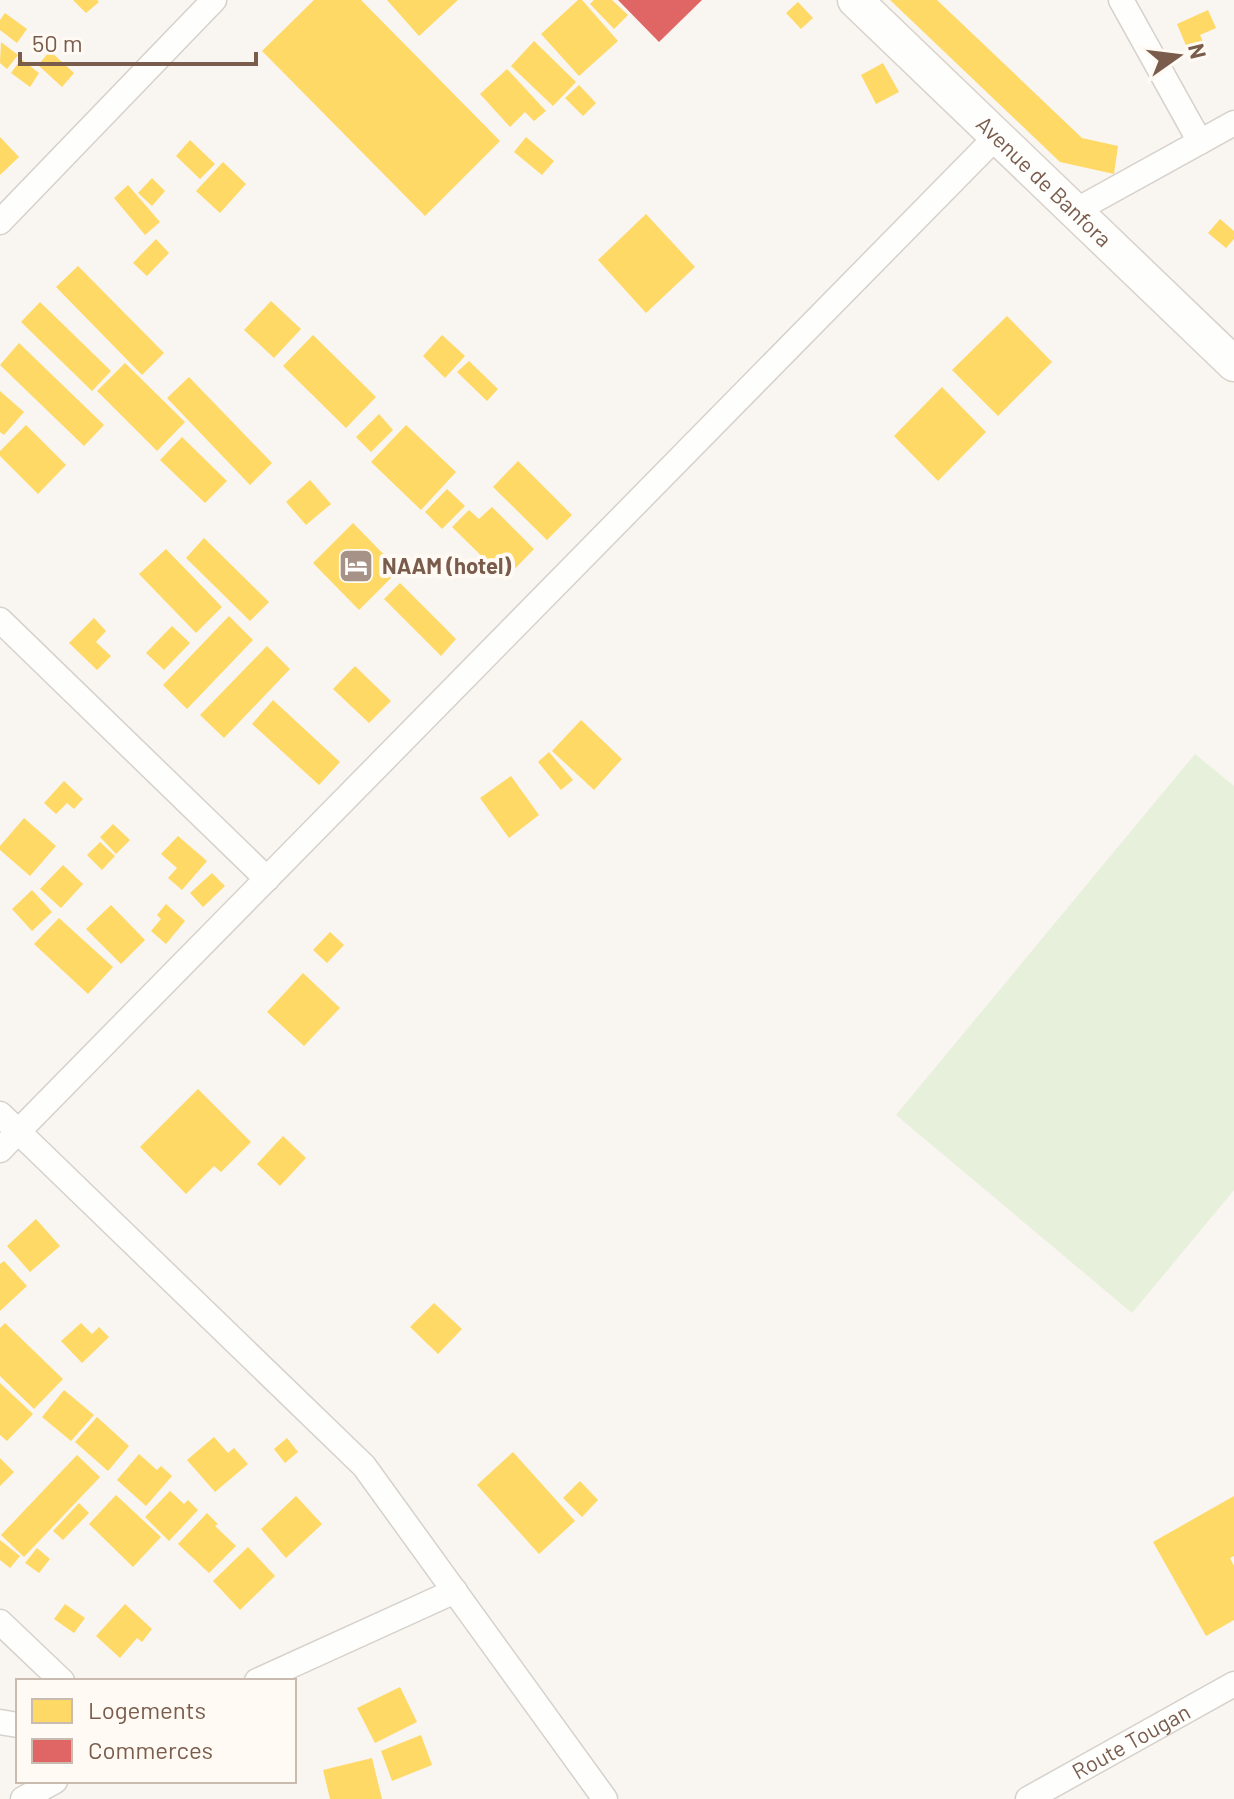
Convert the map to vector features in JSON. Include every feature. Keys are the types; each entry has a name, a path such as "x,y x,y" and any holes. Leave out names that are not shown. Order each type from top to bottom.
{"main road":[{"name":"Avenue de Banfora","path":"855,0 1234,364"}],"street":[{"path":"0,222 214,0"},
{"path":"1121,0 1200,142"},
{"path":"1075,211 1234,123"},
{"path":"0,1150 997,136"},
{"path":"0,620 267,879"},
{"path":"0,1114 364,1466 605,1799"},
{"path":"261,1679 455,1591"},
{"path":"0,1622 60,1679"},
{"name":"Route Tougan","path":"1028,1799 1234,1684"},
{"path":"23,1799 51,1783"}],"green space":[{"path":"1195,754 1234,786 1234,1190 1132,1313 896,1115"}],"building: Logements":[{"path":"73,0 97,0 99,2 86,13"},
{"path":"314,0 361,0 500,141 425,216 262,51"},
{"path":"387,0 458,0 419,36"},
{"path":"578,0 582,0 618,41 579,76 541,34"},
{"path":"594,0 612,0 628,15 614,29 590,4"},
{"path":"890,0 937,0 1082,138 1118,146 1114,174 1060,162"},
{"path":"798,2 813,18 801,29 786,13"},
{"path":"1208,10 1216,28 1200,35 1206,48 1190,55 1177,24"},
{"path":"5,13 27,29 17,43 0,30 0,20"},
{"path":"534,41 576,82 553,106 511,66"},
{"path":"1,42 18,55 7,69 0,63"},
{"path":"50,51 74,73 62,87 38,65"},
{"path":"21,59 39,73 30,87 11,73"},
{"path":"883,63 899,92 876,104 861,75"},
{"path":"507,69 546,111 534,121 525,112 510,127 480,94"},
{"path":"579,85 596,103 583,116 565,98"},
{"path":"0,137 19,157 0,175"},
{"path":"526,137 554,161 542,175 514,152"},
{"path":"190,140 215,164 200,179 176,156"},
{"path":"223,162 246,184 220,213 196,191"},
{"path":"152,178 165,191 152,206 138,193"},
{"path":"128,185 160,222 145,235 114,198"},
{"path":"646,214 695,267 646,313 598,260"},
{"path":"1220,219 1234,231 1234,239 1226,248 1208,233"},
{"path":"156,239 169,253 147,276 133,263"},
{"path":"78,266 164,353 142,375 56,287"},
{"path":"271,301 301,329 274,358 244,330"},
{"path":"40,302 111,371 92,391 21,322"},
{"path":"1007,316 1052,362 998,416 952,370"},
{"path":"313,335 376,397 346,428 283,366"},
{"path":"442,335 465,356 445,378 423,356"},
{"path":"19,343 104,425 84,446 0,365"},
{"path":"469,361 498,389 487,401 457,372"},
{"path":"125,363 185,422 157,451 97,391"},
{"path":"189,377 272,463 250,485 167,398"},
{"path":"942,387 986,432 938,481 894,436"},
{"path":"0,391 24,412 4,435 0,432"},
{"path":"379,414 393,430 371,452 356,437"},
{"path":"26,425 66,465 38,494 0,456 0,451"},
{"path":"406,425 456,472 421,510 371,462"},
{"path":"182,437 227,481 205,503 160,460"},
{"path":"518,461 572,515 547,540 493,487"},
{"path":"310,480 331,504 306,525 286,502"},
{"path":"447,489 465,506 442,529 425,512"},
{"path":"492,507 534,549 505,579 452,527 469,510 479,519"},
{"name":"NAAM (hotel)","path":"353,523 399,570 359,610 313,563"},
{"path":"204,538 269,602 250,621 186,558"},
{"path":"166,549 222,607 196,633 139,574"},
{"path":"400,583 456,639 441,656 384,599"},
{"path":"229,616 253,640 187,709 163,685"},
{"path":"94,618 106,631 96,642 111,656 97,670 69,643"},
{"path":"172,626 190,643 164,670 146,653"},
{"path":"267,646 290,669 224,738 200,715"},
{"path":"355,666 391,701 369,723 333,689"},
{"path":"273,700 340,762 319,785 252,724"},
{"path":"581,720 622,759 594,790 552,751"},
{"path":"549,752 573,780 561,790 538,762"},
{"path":"511,776 539,815 509,838 480,798"},
{"path":"64,781 83,799 74,809 67,803 56,814 44,803"},
{"path":"24,818 56,846 30,876 0,850"},
{"path":"113,824 130,840 116,854 100,837"},
{"path":"178,836 207,861 182,890 168,878 177,868 161,854"},
{"path":"100,842 115,856 102,870 87,855"},
{"path":"63,865 83,884 61,908 40,889"},
{"path":"212,873 225,886 203,907 190,893"},
{"path":"32,890 52,912 32,931 12,909"},
{"path":"166,904 185,921 166,944 151,931 161,919 157,915"},
{"path":"111,905 145,940 121,964 86,929"},
{"path":"59,918 113,967 88,994 34,944"},
{"path":"330,932 344,945 327,963 313,950"},
{"path":"303,973 340,1008 304,1046 267,1012"},
{"path":"198,1089 251,1142 221,1172 214,1166 186,1194 140,1147"},
{"path":"283,1136 306,1158 280,1186 257,1164"},
{"path":"36,1219 60,1246 30,1272 7,1246"},
{"path":"4,1261 27,1286 0,1311 0,1264"},
{"path":"434,1303 462,1329 438,1354 410,1327"},
{"path":"5,1323 63,1379 34,1409 0,1376 0,1328"},
{"path":"81,1323 92,1334 99,1327 109,1337 82,1363 61,1341"},
{"path":"0,1383 33,1414 7,1441 0,1435"},
{"path":"64,1390 94,1415 71,1441 42,1417"},
{"path":"97,1417 129,1446 108,1471 75,1442"},
{"path":"214,1437 228,1453 234,1448 248,1464 215,1492 187,1460"},
{"path":"287,1438 298,1452 285,1463 274,1449"},
{"path":"513,1452 575,1521 539,1554 477,1485"},
{"path":"139,1454 157,1470 161,1466 172,1476 146,1506 117,1480"},
{"path":"77,1455 100,1477 24,1557 1,1535"},
{"path":"0,1458 14,1472 0,1486"},
{"path":"580,1481 598,1500 582,1517 563,1498"},
{"path":"170,1491 184,1504 188,1500 198,1510 169,1541 145,1517"},
{"path":"116,1495 161,1537 133,1567 89,1524"},
{"path":"296,1496 322,1524 286,1558 261,1529"},
{"path":"1234,1496 1234,1556 1230,1558 1234,1566 1234,1620 1206,1636 1153,1542"},
{"path":"79,1503 89,1513 63,1540 53,1531"},
{"path":"207,1513 218,1524 215,1526 236,1546 209,1573 178,1544"},
{"path":"0,1540 20,1556 10,1568 0,1560"},
{"path":"248,1547 275,1576 240,1610 213,1581"},
{"path":"37,1548 50,1559 39,1573 25,1563"},
{"path":"65,1604 85,1618 74,1633 54,1619"},
{"path":"125,1604 152,1629 142,1642 137,1638 120,1658 96,1636"},
{"path":"400,1687 417,1722 375,1743 357,1708"},
{"path":"421,1735 432,1765 392,1781 381,1751"},
{"path":"372,1758 382,1799 330,1799 323,1770"}],"building: Commerces":[{"path":"618,0 702,0 659,42"}],"place":[{"name":"NAAM (hotel)","path":"356,566"}]}
